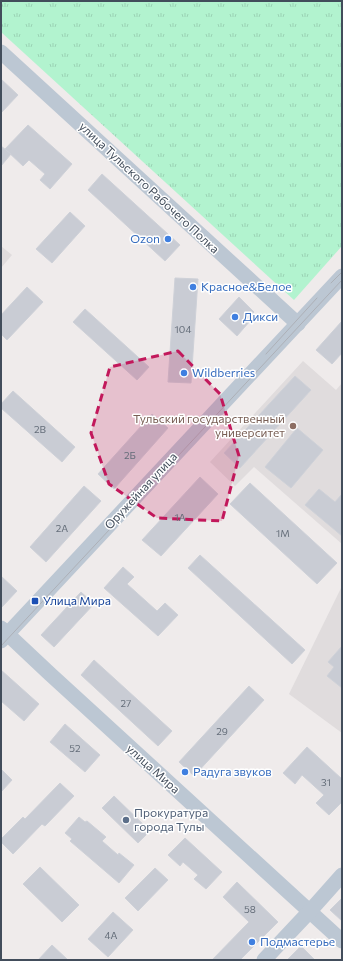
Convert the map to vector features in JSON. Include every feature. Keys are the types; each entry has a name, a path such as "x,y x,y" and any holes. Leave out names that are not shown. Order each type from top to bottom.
{"street":[{"name":"улица Тульского Рабочего Полка","path":"1,52 298,324"},
{"name":"Оружейная улица","path":"3,634 342,276"},
{"name":"улица Мира","path":"3,634 45,670 342,941"},
{"path":"264,960 342,875"}],"highlighted area":[{"path":"178,351 220,394 239,456 222,521 157,518 109,484 91,433 110,367"}],"shaded area":[{"path":"1,246 12,255 1,268"},
{"name":"Тульский государственный университет","path":"303,361 336,390 342,383 342,544 254,467 235,486 210,462"},
{"path":"342,586 342,733 289,694"}],"green space":[{"path":"1,1 342,1 342,246 294,300 1,32"}],"building":[{"path":"1,79 18,95 1,113"},
{"path":"28,125 72,164 50,189 40,180 45,174 29,160 23,166 5,149"},
{"path":"1,146 11,154 1,166"},
{"path":"102,174 180,245 165,261 88,190"},
{"path":"70,212 85,226 52,263 36,249"},
{"path":"175,278 198,279 191,383 168,382"},
{"path":"27,287 43,302 7,340 1,334 1,315"},
{"name":"Дикси","path":"239,297 254,312 248,319 250,321 237,336 219,319"},
{"path":"85,309 149,367 137,380 73,322"},
{"path":"342,321 342,353 332,364 316,350"},
{"path":"295,376 311,390 240,468 224,453"},
{"path":"13,391 75,447 62,462 1,408 1,404"},
{"path":"152,414 168,428 114,489 98,474"},
{"path":"297,428 323,450 291,488 265,467"},
{"path":"200,477 218,494 161,556 142,540"},
{"path":"250,483 337,563 317,584 230,504"},
{"path":"84,486 101,501 46,562 30,547"},
{"path":"319,489 335,502 342,494 342,536 305,505"},
{"path":"200,555 305,650 292,664 188,568"},
{"path":"123,567 134,577 127,584 157,611 165,603 178,615 158,636 104,588"},
{"path":"1,576 17,591 1,608"},
{"path":"81,592 94,604 54,647 41,635"},
{"path":"342,646 342,688 327,676 334,667 328,662"},
{"path":"94,660 172,731 158,746 81,675"},
{"path":"1,670 39,704 24,721 1,701"},
{"path":"249,686 264,700 194,776 179,762"},
{"path":"65,724 100,755 85,772 50,742"},
{"path":"307,747 342,779 342,802 329,815 316,803 324,795 302,775 295,784 283,773"},
{"path":"1,769 12,780 1,792"},
{"path":"60,783 74,796 45,826 42,824 13,854 1,842 1,839 23,817 25,819"},
{"path":"114,796 150,831 138,843 102,808"},
{"path":"79,817 85,822 87,821 106,837 102,841 118,855 119,853 134,865 119,883 70,841 72,839 65,833"},
{"path":"185,838 222,872 206,889 194,879 198,875 183,862 180,866 168,855"},
{"path":"40,867 79,905 62,922 23,884"},
{"path":"155,868 168,880 138,911 125,898"},
{"path":"237,882 278,922 240,960 212,960 249,922 223,897"},
{"path":"342,898 342,921 330,910"},
{"path":"113,912 133,930 108,957 88,939"},
{"path":"52,945 68,960 38,960"},
{"path":"301,946 315,960 287,960"}],"tram line":[{"path":"331,283 342,272"},
{"path":"1,646 342,280"},
{"path":"266,354 317,298"}],"place":[{"name":"Ozon","path":"168,239"},
{"name":"Красное&Белое","path":"193,287"},
{"name":"Дикси","path":"235,317"},
{"name":"Wildberries","path":"184,373"},
{"name":"Тульский государственный университет","path":"293,426"},
{"name":"Улица Мира","path":"35,601"},
{"name":"Радуга звуков","path":"185,772"},
{"name":"Прокуратура города Тулы","path":"126,820"},
{"name":"Подмастерье","path":"252,942"}]}
